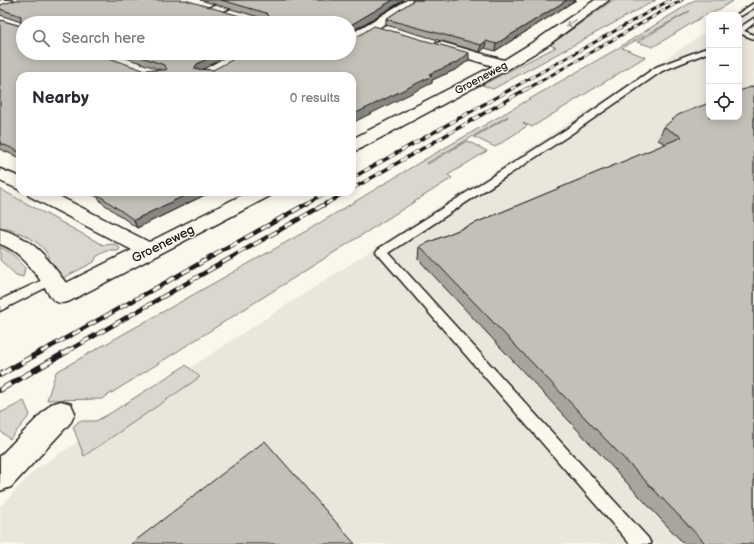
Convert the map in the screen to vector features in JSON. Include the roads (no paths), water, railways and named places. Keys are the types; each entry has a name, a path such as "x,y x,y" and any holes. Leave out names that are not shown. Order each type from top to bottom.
{"street":[{"path":"0,2 8,0"},
{"path":"235,15 211,8 236,0"},
{"path":"356,36 415,0"},
{"name":"Groeneweg","path":"356,144 505,65 543,42 603,0"},
{"path":"373,27 388,31"},
{"path":"432,43 505,65"},
{"path":"0,174 16,182"},
{"path":"44,196 150,251"},
{"name":"Groeneweg","path":"57,288 150,251 255,196"},
{"path":"0,236 19,244 29,251 57,288"},
{"path":"0,477 61,413"}],"lane":[{"path":"742,13 754,5"},
{"path":"742,32 754,20"},
{"path":"742,33 754,37"},
{"path":"642,544 382,252 568,132 659,69 706,50"},
{"path":"0,306 57,288"}],"railway":[{"path":"511,89 670,0"},
{"path":"527,89 682,0"},
{"path":"356,176 513,88"},
{"path":"356,187 528,88"},
{"path":"306,204 320,196"},
{"path":"326,204 339,196"},
{"path":"41,352 308,203"},
{"path":"66,352 327,203"},
{"path":"0,375 42,351"},
{"path":"0,390 68,351"}]}
